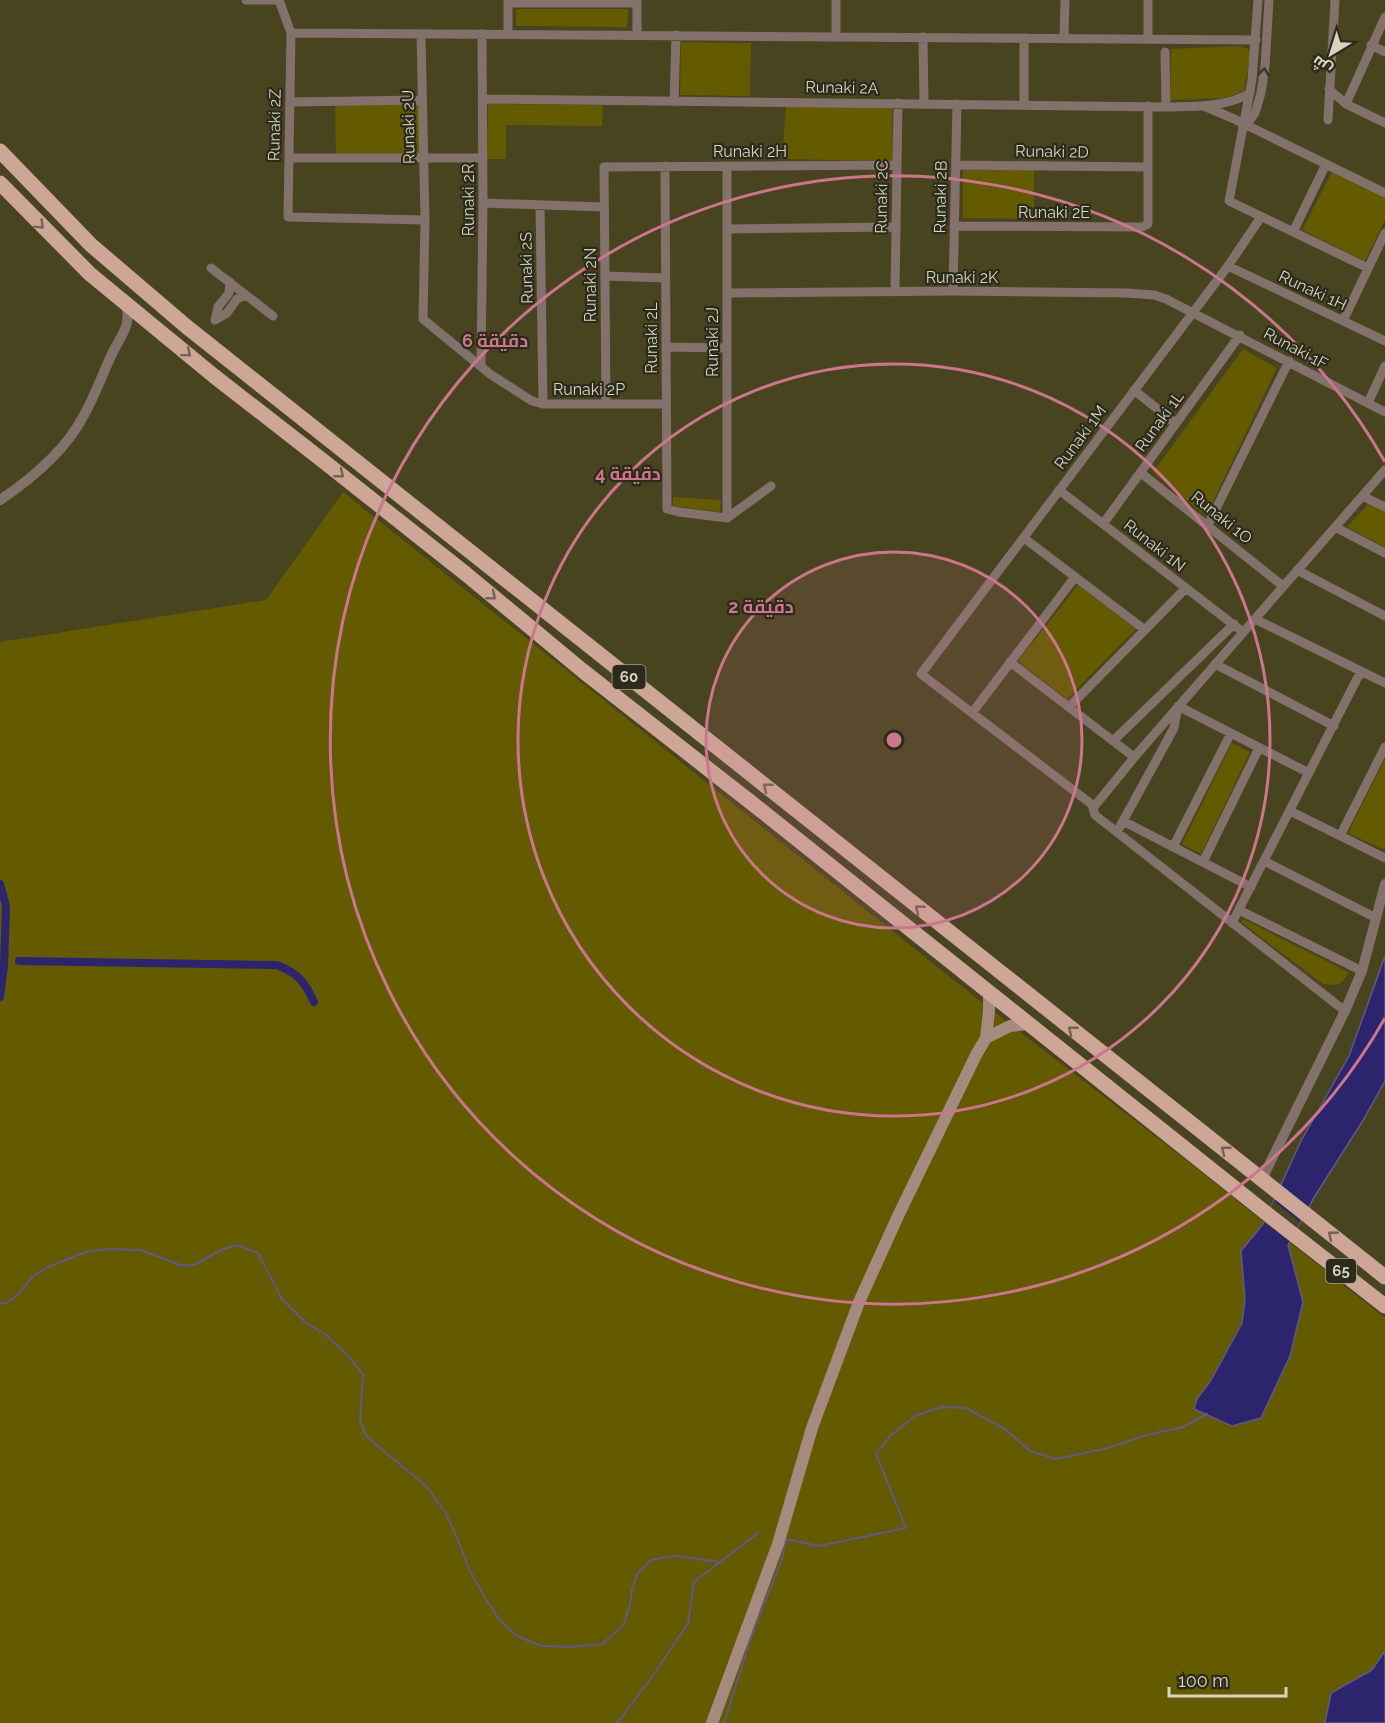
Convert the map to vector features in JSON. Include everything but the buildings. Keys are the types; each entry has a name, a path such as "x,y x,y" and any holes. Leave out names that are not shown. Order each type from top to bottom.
{"highway":[{"name":"60","path":"0,151 107,259 186,327 1385,1277"},
{"name":"60","path":"0,183 90,274 214,376 466,574 583,671 1269,1216"},
{"path":"90,274 89,267 92,260 99,257 107,259"},
{"path":"673,741 681,739 687,723"},
{"name":"65","path":"1269,1216 1385,1306"}],"main road":[{"path":"712,1723 778,1544 815,1420 859,1302 921,1167 986,1038 989,993"},
{"path":"986,1038 1002,1029 1028,1024"}],"street":[{"path":"246,0 279,0 291,33 1256,40"},
{"path":"836,0 836,37"},
{"path":"1064,38 1065,0"},
{"path":"1148,0 1148,39"},
{"path":"1258,0 1254,66 1229,201 1368,268"},
{"path":"1243,124 1255,113 1261,93 1269,0"},
{"path":"1328,120 1335,0"},
{"path":"508,34 508,2 637,1 637,35"},
{"path":"1346,104 1385,17"},
{"name":"Runaki 2Z","path":"291,33 288,217 425,220"},
{"name":"Runaki 2U","path":"422,33 425,220"},
{"name":"Runaki 2R","path":"481,366 482,34"},
{"path":"674,102 676,35"},
{"path":"923,37 924,103"},
{"path":"1024,38 1024,104"},
{"path":"1371,45 1385,52"},
{"path":"1165,52 1166,107"},
{"path":"1329,89 1346,104 1385,123"},
{"name":"Runaki 2A","path":"482,99 1166,107 1229,103 1250,93"},
{"path":"290,102 423,99"},
{"name":"Runaki 2C","path":"895,292 898,103"},
{"name":"Runaki 2B","path":"953,291 957,104"},
{"path":"1148,106 1148,167"},
{"path":"1201,106 1215,110 1385,193"},
{"path":"289,158 483,158"},
{"path":"1293,232 1326,164"},
{"name":"Runaki 2H","path":"604,167 897,165"},
{"name":"Runaki 2D","path":"956,165 1148,167"},
{"name":"Runaki 2L","path":"665,166 667,509 727,518"},
{"name":"Runaki 2J","path":"727,166 727,518"},
{"name":"Runaki 2N","path":"604,167 606,403"},
{"name":"Runaki 2E","path":"954,226 1142,227 1148,224 1148,167"},
{"path":"483,202 604,207"},
{"name":"Runaki 2S","path":"540,205 543,404"},
{"name":"Runaki 1M","path":"972,713 921,674 1228,266 1261,217"},
{"name":"Runaki 2P","path":"425,220 423,320 490,374 532,401 543,404 666,404"},
{"path":"727,229 896,227"},
{"path":"1343,321 1385,234"},
{"name":"Runaki 1H","path":"1228,266 1385,341"},
{"path":"211,268 273,316"},
{"path":"605,276 665,278"},
{"path":"230,282 229,293 218,307 215,320 227,313 237,299 246,295"},
{"name":"Runaki 2K","path":"727,293 953,291 1127,293 1154,295 1193,312"},
{"path":"0,500 36,474 80,423 116,345 124,333 128,318 126,304"},
{"name":"Runaki 1F","path":"1193,312 1385,412"},
{"path":"124,333 140,325 151,324"},
{"name":"Runaki 1L","path":"1103,524 1240,335"},
{"path":"666,347 727,348"},
{"path":"1208,525 1289,361"},
{"path":"1368,403 1385,366"},
{"path":"1134,390 1176,424"},
{"path":"1346,1011 1095,815 1093,811 1094,806 1134,757 1385,470"},
{"name":"Runaki 1O","path":"1141,473 1283,586"},
{"path":"727,518 771,486"},
{"name":"Runaki 1N","path":"1059,490 1243,632"},
{"path":"1362,496 1385,507"},
{"path":"1335,527 1385,553"},
{"path":"1024,538 1144,630"},
{"path":"1297,570 1385,616"},
{"path":"1075,577 972,713 1094,806"},
{"path":"1069,707 1186,588"},
{"path":"1255,619 1385,683"},
{"path":"1113,741 1233,624"},
{"path":"1010,662 1134,757"},
{"path":"1215,664 1334,726"},
{"path":"1232,923 1361,671"},
{"path":"1178,706 1310,773"},
{"path":"1117,832 1174,728 1178,706"},
{"path":"1173,847 1230,733"},
{"path":"1340,836 1385,747"},
{"path":"1203,862 1259,748"},
{"path":"1290,811 1385,858"},
{"path":"1123,821 1251,887"},
{"path":"1264,861 1376,918"},
{"path":"1267,1183 1362,971 1385,884"},
{"path":"1239,910 1362,971"}],"shaded area":[{"path":"516,9 628,9 627,27 516,26"},
{"path":"681,42 751,43 750,96 680,95"},
{"path":"1239,46 1251,50 1244,91 1225,98 1170,100 1171,49"},
{"path":"419,104 420,155 336,155 335,105"},
{"path":"488,104 603,105 602,126 506,125 506,159 487,159"},
{"path":"786,106 892,107 893,161 782,159"},
{"path":"963,170 1034,170 1034,219 963,218"},
{"path":"1333,170 1385,194 1385,220 1365,261 1302,230"},
{"path":"1243,349 1277,368 1206,516 1153,472"},
{"path":"343,492 975,997 1385,1318 1385,1723 0,1723 0,642 266,600"},
{"path":"673,497 721,500 720,512 673,506"},
{"path":"1368,504 1385,512 1385,547 1347,527"},
{"path":"1078,585 1136,629 1067,699 1018,661"},
{"path":"1232,743 1250,752 1201,854 1182,844"},
{"path":"1385,759 1385,848 1382,849 1348,833"},
{"path":"1243,919 1348,972 1347,976 1337,985 1323,984 1241,922"},
{"path":"1385,956 1385,1081 1288,1245 1303,1302 1290,1356 1261,1418 1232,1426 1194,1409 1197,1399 1211,1380 1242,1323 1245,1300 1241,1251 1263,1224 1301,1141 1349,1056"},
{"path":"1385,1651 1385,1723 1325,1723 1331,1693 1372,1670"}],"pier":[{"path":"1274,1201 1300,1222 1290,1242 1264,1222"}],"waterway":[{"path":"0,884 6,906 4,966 0,997"},
{"path":"19,961 277,965 300,979 314,1002"},
{"path":"0,1303 7,1303 33,1276 46,1268 88,1251 141,1250 180,1265 194,1265 223,1249 237,1245 258,1253 282,1299 305,1322 326,1335 363,1374 360,1421 367,1437 426,1486 445,1512 470,1571 499,1619 517,1636 541,1646 572,1647 602,1644 623,1626 638,1573 651,1560 675,1556 720,1562"},
{"path":"724,1723 751,1637 782,1559 786,1539 819,1546 906,1528 876,1454 891,1435 917,1415 941,1407 966,1408 1005,1429 1030,1451 1056,1459 1108,1448 1143,1436 1183,1427 1207,1414"},
{"path":"617,1723 654,1674 688,1623 694,1582 758,1533"}]}
